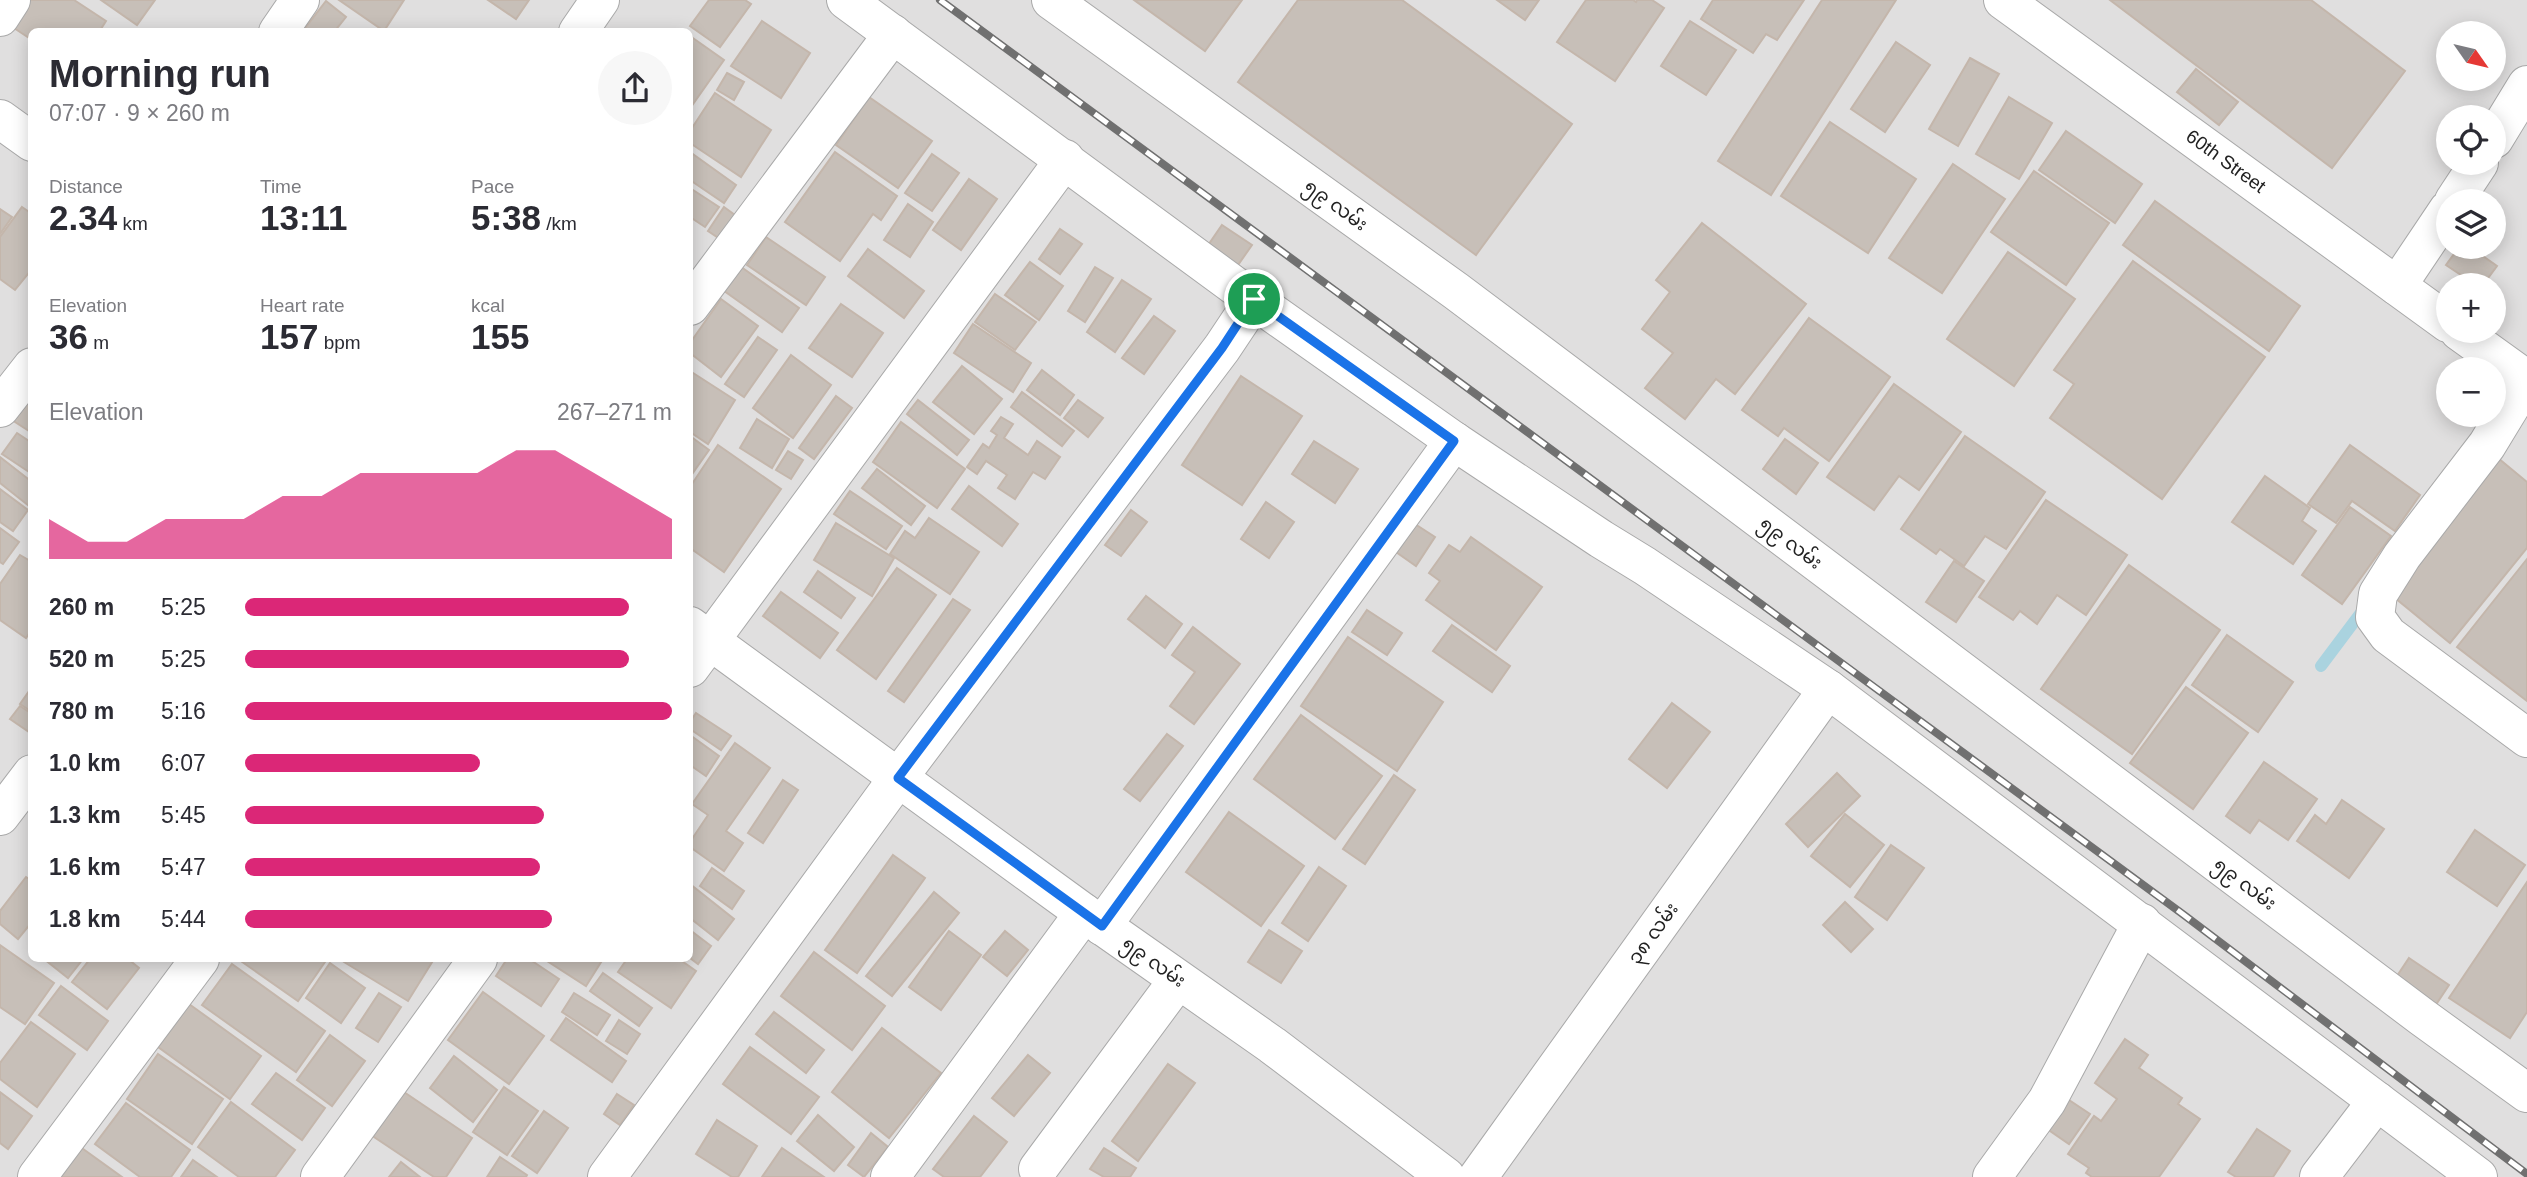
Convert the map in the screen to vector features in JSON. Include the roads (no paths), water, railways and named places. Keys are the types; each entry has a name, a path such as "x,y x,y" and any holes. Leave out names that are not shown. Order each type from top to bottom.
{"street":[{"path":"0,17 10,0"},
{"path":"281,28 300,0"},
{"path":"581,28 600,0"},
{"path":"846,0 1254,299 1454,441 1828,689 2478,1177"},
{"name":"၅၉ လမ်း","path":"1051,0 1456,291 2411,1009 2527,1093"},
{"name":"60th Street","path":"2003,0 2436,314"},
{"path":"693,302 893,34"},
{"path":"2506,119 2527,85"},
{"path":"0,119 28,139"},
{"path":"696,645 1065,159"},
{"path":"2397,286 2436,228"},
{"path":"607,1177 898,778 1222,348 1254,299"},
{"path":"2476,343 2527,379 2487,445 2402,556 2378,594 2375,617 2388,635 2527,738"},
{"path":"0,408 28,372"},
{"path":"890,1177 1093,920 1454,441"},
{"name":"၅၉ လမ်း","path":"696,645 898,778 1093,920 1272,1045 1446,1177"},
{"name":"၃၈ လမ်း","path":"1478,1177 1828,689"},
{"path":"0,816 28,779"},
{"path":"1992,1177 2047,1101 2142,923"},
{"path":"37,1177 199,962"},
{"path":"320,1177 476,962"},
{"path":"1038,1169 1178,980"},
{"path":"2319,1177 2377,1101"}],"waterway":[{"path":"2321,666 2366,606"}],"railway":[{"path":"940,0 2184,915 2527,1174"}]}
